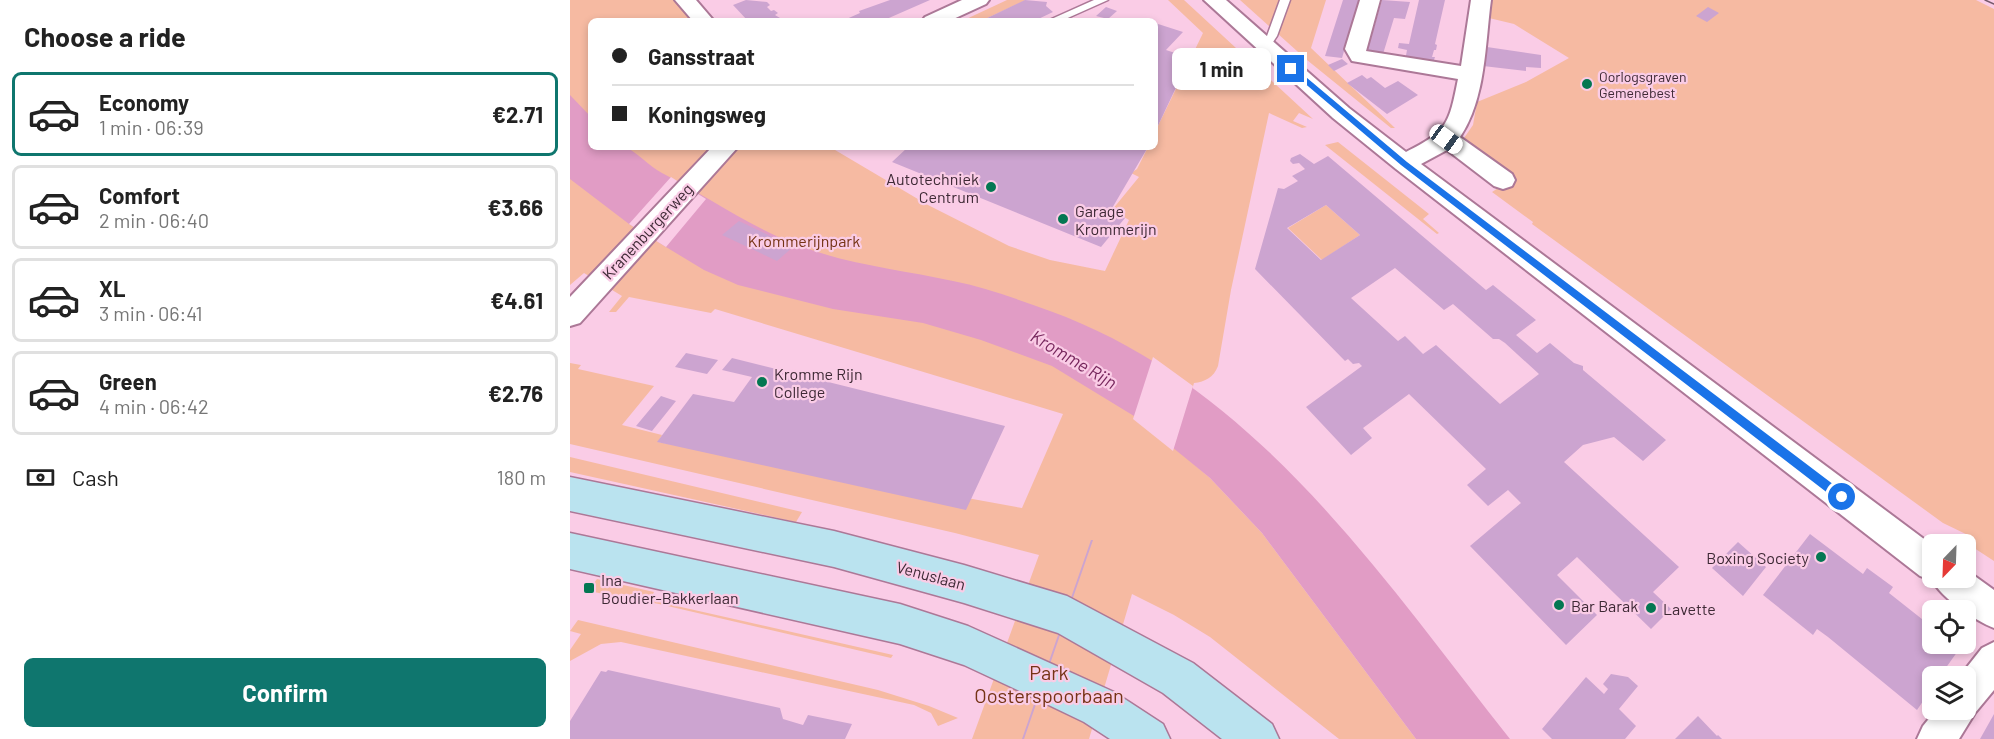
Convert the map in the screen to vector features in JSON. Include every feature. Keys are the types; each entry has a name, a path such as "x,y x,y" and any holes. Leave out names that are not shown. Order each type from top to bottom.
{"main road":[{"name":"Venuslaan","path":"570,494 834,549 964,584 1067,616 1178,678 1257,739"},
{"path":"570,551 900,624 968,646 1024,670 1099,707 1148,739"}],"street":[{"path":"685,0 701,18"},
{"path":"1214,0 1341,113 1404,164 1922,557"},
{"path":"1371,0 1355,50 1359,56 1470,74"},
{"path":"1404,164 1446,139 1454,130 1460,117 1470,74 1481,0"},
{"path":"937,18 965,2"},
{"path":"1446,139 1503,180"},
{"name":"Kranenburgerweg","path":"570,315 723,150"},
{"path":"1963,588 1994,611"},
{"path":"1976,684 1994,660"},
{"path":"1936,739 1950,720"}],"lane":[{"path":"1059,18 1103,0"},
{"path":"1265,46 1272,36 1285,0"}],"green space":[{"path":"570,0 676,0 692,18 588,18 588,150 835,150 928,205 1009,246 1050,260 1105,271 1129,220 1112,210 1139,177 1131,173 1137,169 1146,150 1158,150 1158,126 1203,33 1168,0 1184,0 1313,119 1299,113 1293,121 1307,127 1302,128 1269,113 1231,290 1218,366 1209,378 1194,383 1175,448 1210,478 1262,533 1416,739 1339,739 1210,637 1174,615 1132,594 1089,739 972,739 1039,555 955,533 570,444 570,363 581,365 578,369 654,386 622,425 662,435 658,442 1022,508 1063,414 715,309 711,313 629,297 616,312 609,312 622,296 584,273 570,285"},
{"path":"1007,0 1026,0 987,18 968,18"},
{"path":"1240,0 1326,0 1311,48 1395,128 1391,128 1307,60"},
{"path":"1486,0 1976,0 1994,9 1994,561 1976,549 1976,534 1966,534 1943,523 1532,224 1533,222 1492,192 1512,179 1462,141 1473,125 1477,102 1526,82 1569,58 1514,24 1489,18"},
{"path":"1338,142 1429,214 1423,219 1439,233 1437,234 1325,145"},
{"path":"1326,205 1360,235 1322,260 1288,228"},
{"path":"570,457 802,512 796,522 570,472"},
{"path":"597,579 654,592 650,600 893,655 891,658 659,604 588,591"},
{"path":"578,620 878,690 958,718 938,726 931,713 914,705 621,642 601,644 570,661 570,650 581,634 570,631"}],"water":[{"name":"Kromme Rijn","path":"570,95 588,114 588,150 630,150 657,170 785,240 858,263 965,284 1002,294 1050,311 1124,344 1190,386 1252,436 1308,492 1362,551 1510,739 1416,739 1262,533 1210,478 1134,416 1052,366 981,340 923,323 833,309 738,285 704,270 629,224 570,179"}],"pier":[{"path":"671,177 706,199 666,247 629,224"},
{"path":"1153,357 1193,386 1173,451 1133,419"}],"building":[{"path":"746,0 767,2 770,5 767,7 778,13 775,15 780,18 745,18 733,5"},
{"path":"890,0 930,0 889,18 849,18 860,13 859,11"},
{"path":"1025,0 1047,2 1046,6 1053,12 1040,18 987,18"},
{"path":"1343,0 1359,0 1342,58 1325,56"},
{"path":"1382,0 1410,2 1405,19 1394,18 1383,54 1367,52"},
{"path":"1419,0 1445,0 1435,44 1437,45 1436,50 1432,57 1435,57 1433,63 1405,61 1407,50 1398,48 1399,43 1409,44"},
{"path":"1106,7 1117,11 1109,18 1096,16"},
{"path":"1708,7 1719,13 1707,22 1696,16"},
{"path":"1158,24 1183,32 1166,50 1190,58 1158,126"},
{"path":"1487,47 1541,55 1541,68 1526,67 1526,71 1483,66"},
{"path":"1342,59 1348,64 1334,71 1328,65"},
{"path":"1362,75 1367,79 1371,77 1385,88 1398,81 1418,95 1387,114 1347,83"},
{"path":"905,150 1146,150 1111,210 1125,218 1101,247 892,162"},
{"path":"1300,154 1314,164 1328,156 1486,290 1493,285 1536,320 1516,335 1537,353 1550,343 1574,363 1583,366 1583,370 1666,440 1643,461 1614,437 1583,445 1564,462 1679,567 1653,592 1671,609 1651,629 1577,557 1557,575 1597,615 1566,645 1470,546 1521,503 1508,490 1488,506 1467,485 1486,469 1409,394 1363,428 1372,438 1351,455 1306,407 1362,366 1359,363 1353,364 1348,359 1345,361 1255,269 1278,188 1284,189 1298,181 1292,176 1305,169 1299,163 1293,164 1290,161 1291,158","holes":["1326,205 1360,235 1321,260 1287,228","1395,268 1444,310 1453,304 1493,339 1499,339 1505,343 1539,374 1500,404 1436,345 1423,354 1405,336 1398,341 1351,298"]},
{"path":"739,221 793,247 777,261 722,235"},
{"path":"686,353 718,360 707,374 675,367"},
{"path":"732,358 1005,426 966,510 657,442 693,394 734,402 752,377 722,370"},
{"path":"661,396 676,401 652,431 636,426"},
{"path":"1810,534 1863,574 1867,568 1893,587 1889,593 1922,619 1922,654 1956,654 1947,666 1922,666 1922,703 1917,710 1828,637 1817,629 1813,635 1763,595"},
{"path":"1091,540 1093,540 1024,739 1022,739"},
{"path":"1738,542 1766,567 1743,596 1712,568"},
{"path":"608,670 780,708 783,719 803,725 808,715 852,724 845,739 570,739 570,721 601,671"},
{"path":"1611,674 1628,677 1638,686 1619,709 1636,726 1625,739 1552,739 1542,729 1586,677 1604,694 1608,689 1603,684"},
{"path":"1994,714 1994,739 1980,739 1989,723"},
{"path":"1698,716 1717,736 1722,739 1675,739"}],"tram line":[{"path":"1985,0 1994,4"}],"place":[{"name":"Oorlogsgraven Gemenebest","path":"1587,84"},
{"name":"Autotechniek Centrum","path":"991,187"},
{"name":"Garage Krommerijn","path":"1063,219"},
{"name":"Kromme Rijn College","path":"762,382"},
{"name":"Boxing Society","path":"1821,557"},
{"name":"Ina Boudier-Bakkerlaan","path":"589,588"},
{"name":"Bar Barak","path":"1559,605"},
{"name":"Lavette","path":"1651,608"}],"route":[{"path":"1291,69 1404,164 1842,497"}],"park label":[{"name":"Krommerijnpark","path":"804,240"},
{"name":"Park Oosterspoorbaan","path":"1049,684"}]}
